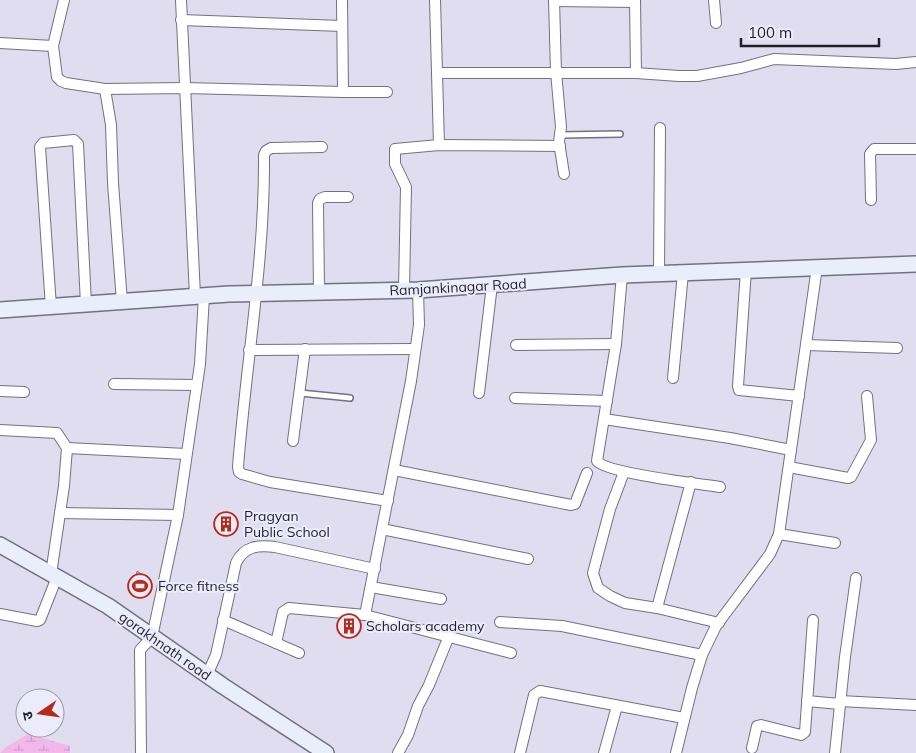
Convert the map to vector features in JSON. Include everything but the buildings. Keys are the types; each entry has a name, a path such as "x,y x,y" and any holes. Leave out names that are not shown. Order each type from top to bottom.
{"street":[{"path":"64,0 53,46 60,81 105,89 184,88 387,92"},
{"path":"141,753 140,650 152,637 178,515 200,364 199,296 184,88 181,0"},
{"path":"342,0 343,92"},
{"path":"435,0 439,145"},
{"path":"714,0 716,22"},
{"path":"564,174 556,72 554,1 636,1 636,73"},
{"path":"182,20 342,26"},
{"path":"0,43 53,46"},
{"path":"438,72 636,73 697,76 741,68 774,59 896,64 916,62"},
{"path":"105,89 111,125 113,183 122,302"},
{"path":"659,274 660,128"},
{"path":"51,307 40,147 43,143 74,140 78,144 86,304"},
{"path":"365,615 394,470 419,325 411,290 406,186 395,164 394,152 398,148 439,145 560,140"},
{"path":"322,147 270,148 266,150 264,155 264,194 258,277 239,447 239,472 270,482 388,501"},
{"path":"871,200 871,151 916,149"},
{"path":"319,292 318,204 320,199 325,197 348,197"},
{"name":"Ramjankinagar Road","path":"0,310 255,293 411,290 622,275 916,264"},
{"path":"676,753 702,655 718,623 770,554 779,534 817,267"},
{"path":"746,270 739,390 799,396"},
{"path":"673,378 683,272"},
{"path":"622,275 616,344 597,461 600,465 624,472 720,487"},
{"path":"479,393 492,285"},
{"path":"516,345 616,344"},
{"path":"806,345 896,348"},
{"path":"249,350 415,349"},
{"path":"293,440 306,350"},
{"path":"114,384 197,385"},
{"path":"0,391 24,392"},
{"path":"788,467 851,477 871,440 867,396"},
{"path":"515,398 607,401"},
{"path":"604,419 730,438 791,450"},
{"path":"0,430 57,433 67,448 54,576 40,620 0,614"},
{"path":"67,448 186,454"},
{"path":"394,470 571,505 575,504 587,473"},
{"path":"624,472 610,509 593,573 598,588 625,603 657,608 718,623"},
{"path":"657,608 691,482"},
{"path":"60,513 178,515"},
{"path":"382,530 528,559"},
{"path":"779,534 835,542"},
{"name":"gorakhnath road","path":"0,545 108,606 207,675 326,753"},
{"path":"207,675 216,655 236,563 240,554 248,549 263,546 275,547 375,569"},
{"path":"835,753 856,578"},
{"path":"371,587 441,598"},
{"path":"276,643 283,612 289,608 365,615 511,652"},
{"path":"223,620 299,653"},
{"path":"752,748 757,726 761,725 801,735 804,734 813,620"},
{"path":"500,622 562,626 702,655"},
{"path":"398,753 408,735 418,706 449,636"},
{"path":"520,753 536,692 684,718"},
{"path":"807,701 916,705"},
{"path":"604,753 617,706"}],"lane":[{"path":"560,140 620,134"},
{"path":"300,393 350,398"}],"green space":[{"path":"21,738 42,738 70,746 70,753 0,753"}],"place":[{"name":"Pragyan Public School","path":"226,524"},
{"name":"Force fitness","path":"140,586"},
{"name":"Scholars academy","path":"349,626"}]}
